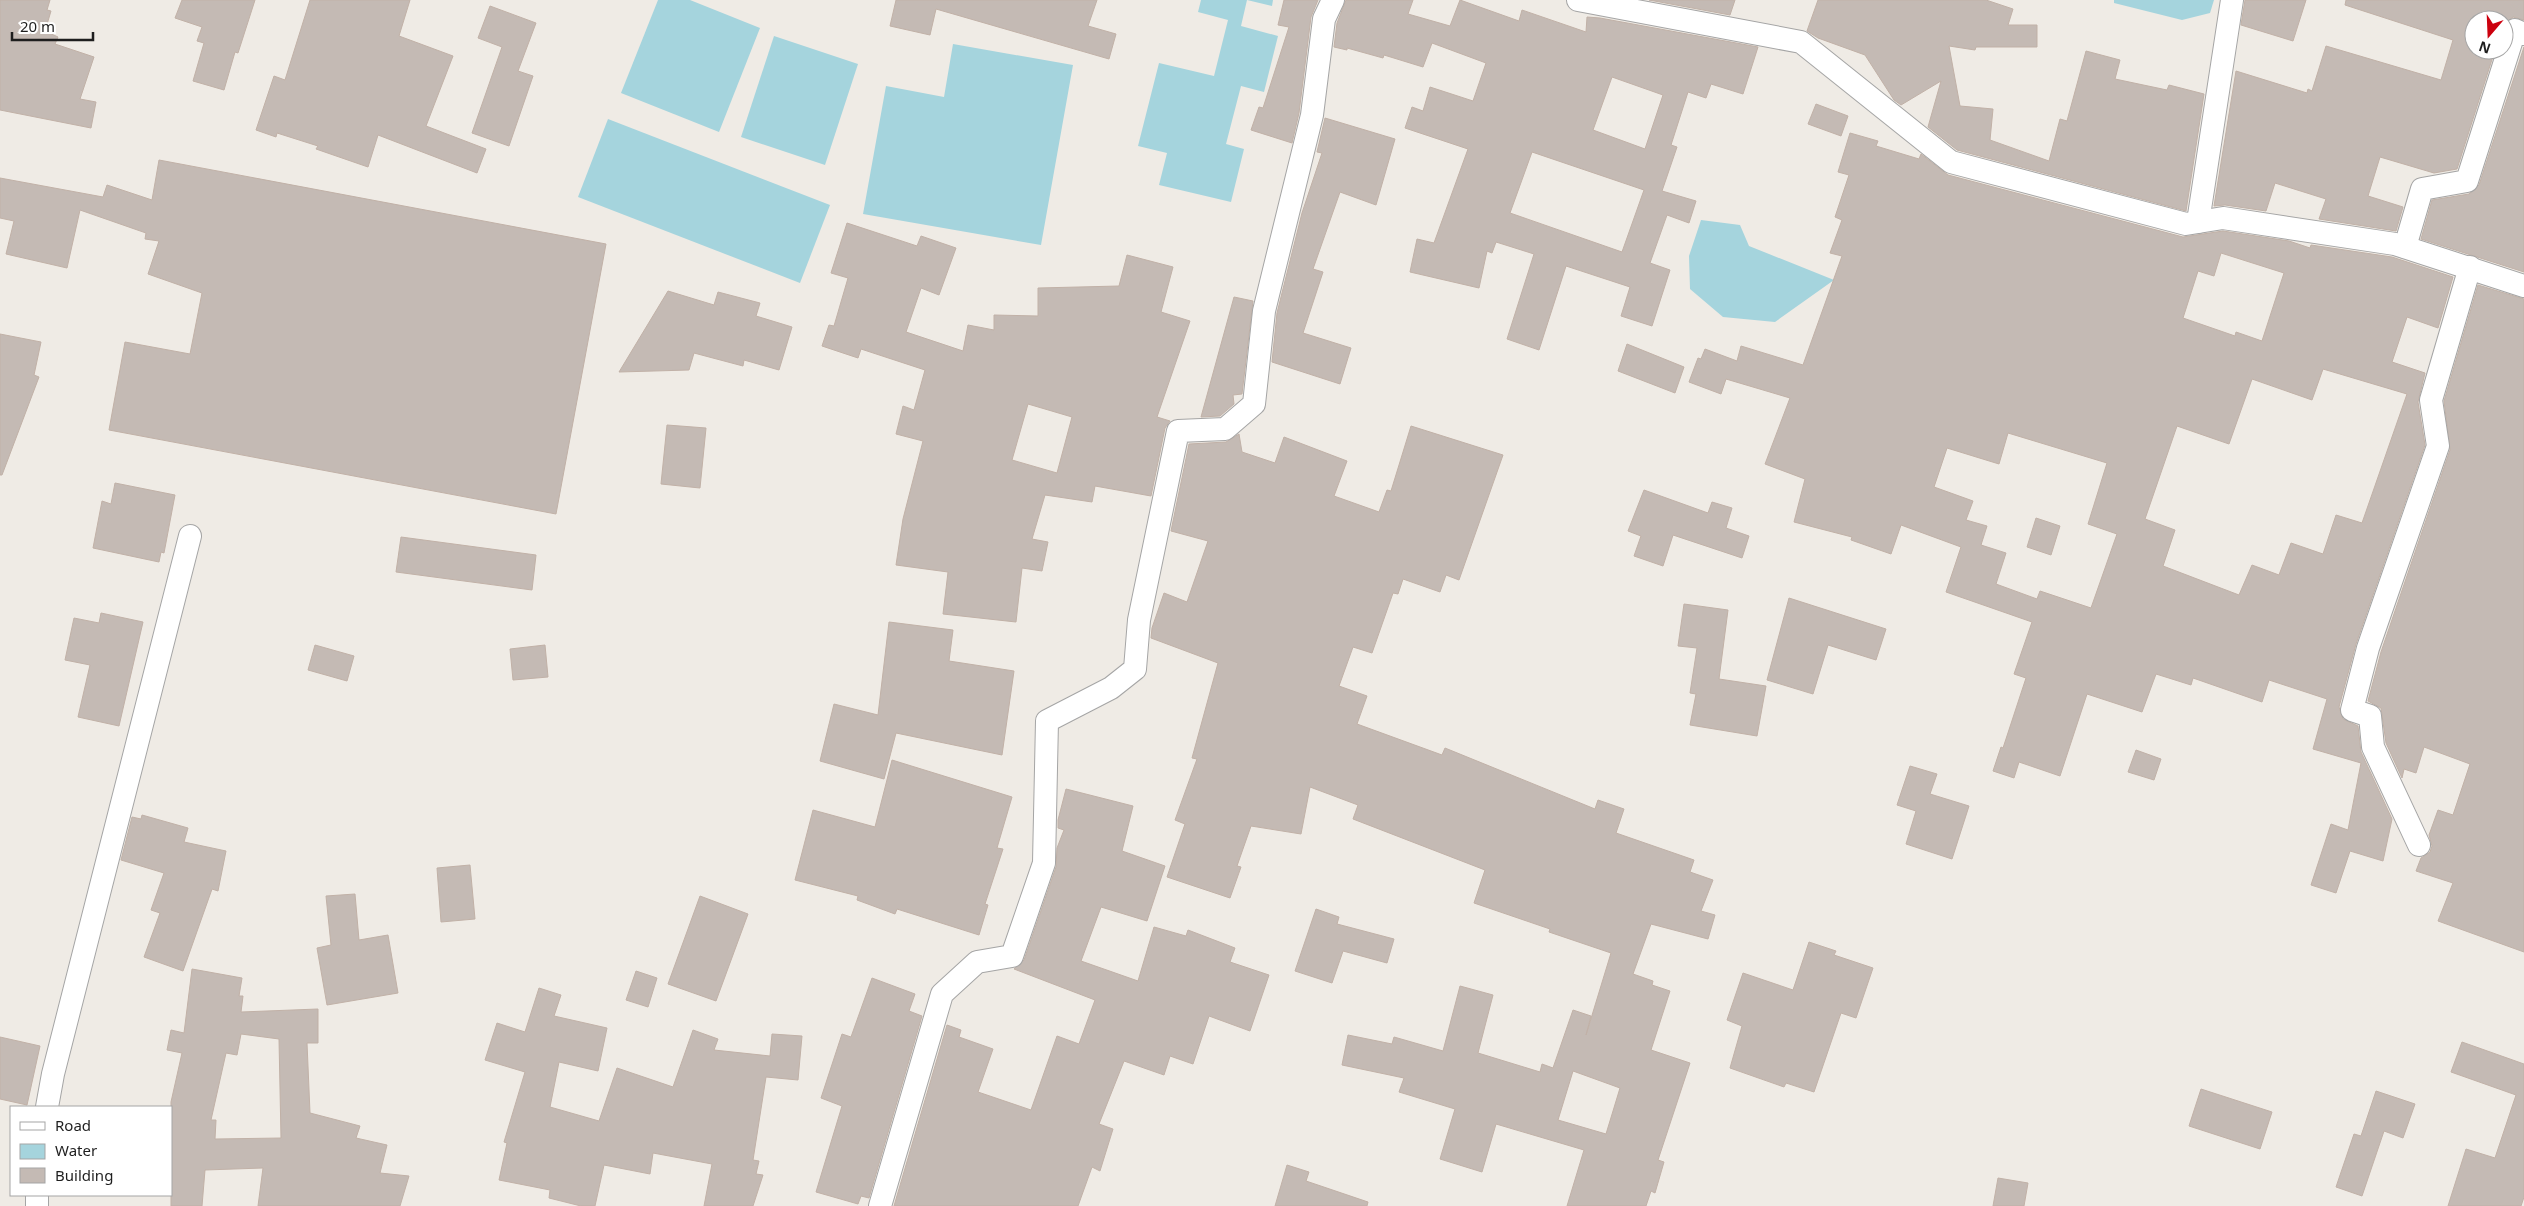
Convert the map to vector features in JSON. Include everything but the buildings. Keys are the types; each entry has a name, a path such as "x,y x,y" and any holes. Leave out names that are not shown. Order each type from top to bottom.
{"street":[{"path":"880,1206 942,994 977,962 1012,956 1044,862 1047,721 1111,688 1135,669 1139,620 1178,431 1225,429 1254,404 1264,310 1312,115 1324,20 1333,0"},
{"path":"1578,0 1801,42 1951,162 2186,224 2223,218 2405,247 2524,286"},
{"path":"2198,222 2232,0"},
{"path":"2405,247 2422,189 2467,181 2515,30 2524,34"},
{"path":"2419,845 2373,747 2370,716 2352,710 2368,648 2438,446 2431,400 2470,267"},
{"path":"47,1106 55,1065 190,536"}],"water":[{"path":"658,0 690,0 760,28 719,132 621,93"},
{"path":"1201,0 1247,0 1241,26 1278,36 1264,92 1241,86 1226,144 1244,149 1231,202 1159,185 1167,153 1138,146 1159,63 1214,76 1228,20 1198,12"},
{"path":"1247,0 1273,0 1272,6"},
{"path":"2114,0 2214,0 2210,13 2182,20 2114,3"},
{"path":"774,36 858,64 825,165 741,137"},
{"path":"953,44 1073,65 1041,245 863,214 886,86 944,97"},
{"path":"608,119 830,205 800,283 578,197"},
{"path":"1701,220 1740,225 1749,246 1834,280 1775,322 1723,317 1690,289 1689,256"}]}
